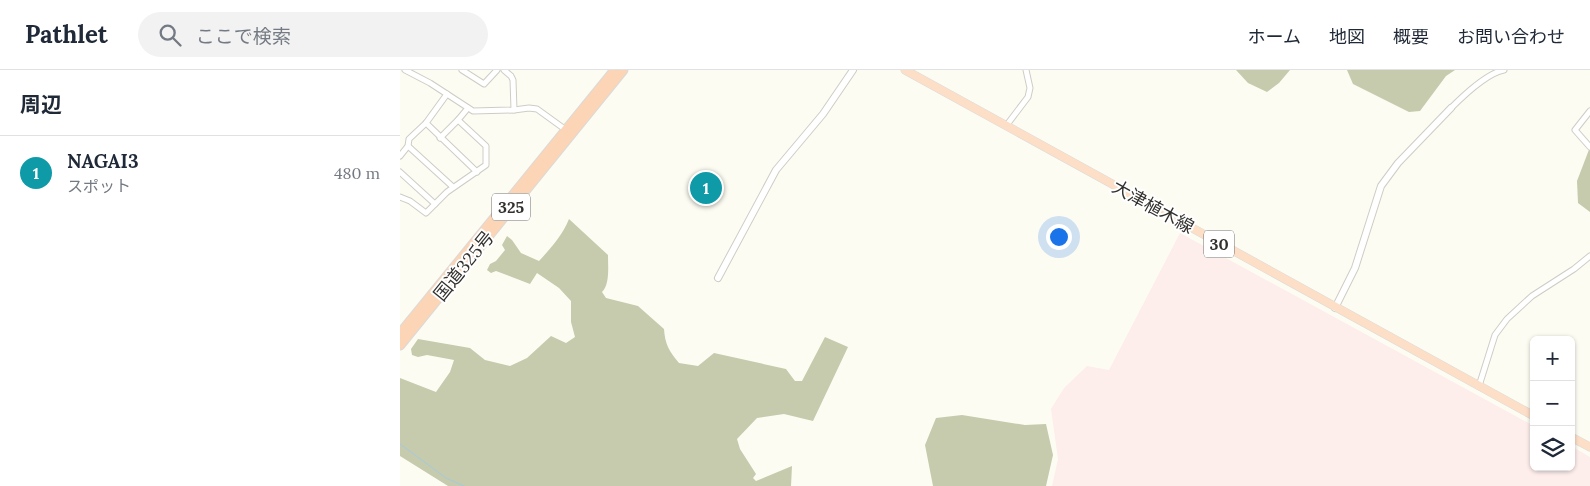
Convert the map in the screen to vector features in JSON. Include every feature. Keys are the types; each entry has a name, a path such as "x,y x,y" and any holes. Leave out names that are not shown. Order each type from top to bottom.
{"highway":[{"name":"国道325号","path":"400,345 615,70"},
{"name":"国道325号","path":"400,334 568,132 623,70"}],"main road":[{"name":"大津植木線","path":"905,70 1530,414"},
{"path":"1575,439 1590,447"}],"street":[{"path":"405,70 416,72 468,108 478,111 537,109 568,132"},
{"path":"462,70 484,84 497,70"},
{"path":"504,70 512,78 514,110"},
{"path":"718,278 776,170 823,114 853,70"},
{"path":"1006,126 1028,97 1030,88 1026,70"},
{"path":"1335,308 1355,268 1382,186 1398,163 1451,108 1483,81 1504,70"},
{"path":"400,156 408,146 409,139 426,123 447,94"},
{"path":"440,138 468,108"},
{"path":"1590,111 1575,130 1590,147"},
{"path":"400,197 410,201 425,213 453,187 486,165 486,146 458,120"},
{"path":"426,123 477,172"},
{"path":"408,146 453,187"},
{"path":"400,172 435,204"},
{"path":"1479,386 1494,335 1507,319 1532,296 1574,269 1590,256"}],"shaded area":[{"path":"1180,233 1530,424 1530,471 1575,471 1575,448 1590,457 1590,486 1052,486 1058,459 1051,409 1064,388 1087,366 1109,370"}],"green space":[{"path":"1236,70 1290,70 1279,83 1267,92 1248,83"},
{"path":"1347,70 1455,70 1446,76 1420,111 1409,112 1353,84"},
{"path":"1590,147 1590,212 1578,203 1577,181"},
{"path":"569,219 608,255 607,280 605,289 602,292 606,298 638,306 664,329 668,347 679,363 698,366 714,353 786,369 795,381 802,381 825,337 848,347 813,421 784,414 757,418 737,439 740,449 756,474 753,478 756,481 792,466 791,486 448,486 400,456 400,378 436,392 450,372 454,360 427,355 418,357 412,355 411,349 418,339 470,348 485,360 510,366 527,358 551,336 566,343 575,337 571,322 571,301 559,288 537,273 530,284 496,271 491,273 487,270 490,264 496,261 505,250 502,245 507,236 521,253 539,261 560,236"},
{"path":"962,415 1025,425 1046,424 1053,455 1046,486 933,486 925,445 936,418"}],"waterway":[{"path":"400,444 446,478 464,486"}],"place":[{"name":"NAGAI3","path":"706,188"}]}
